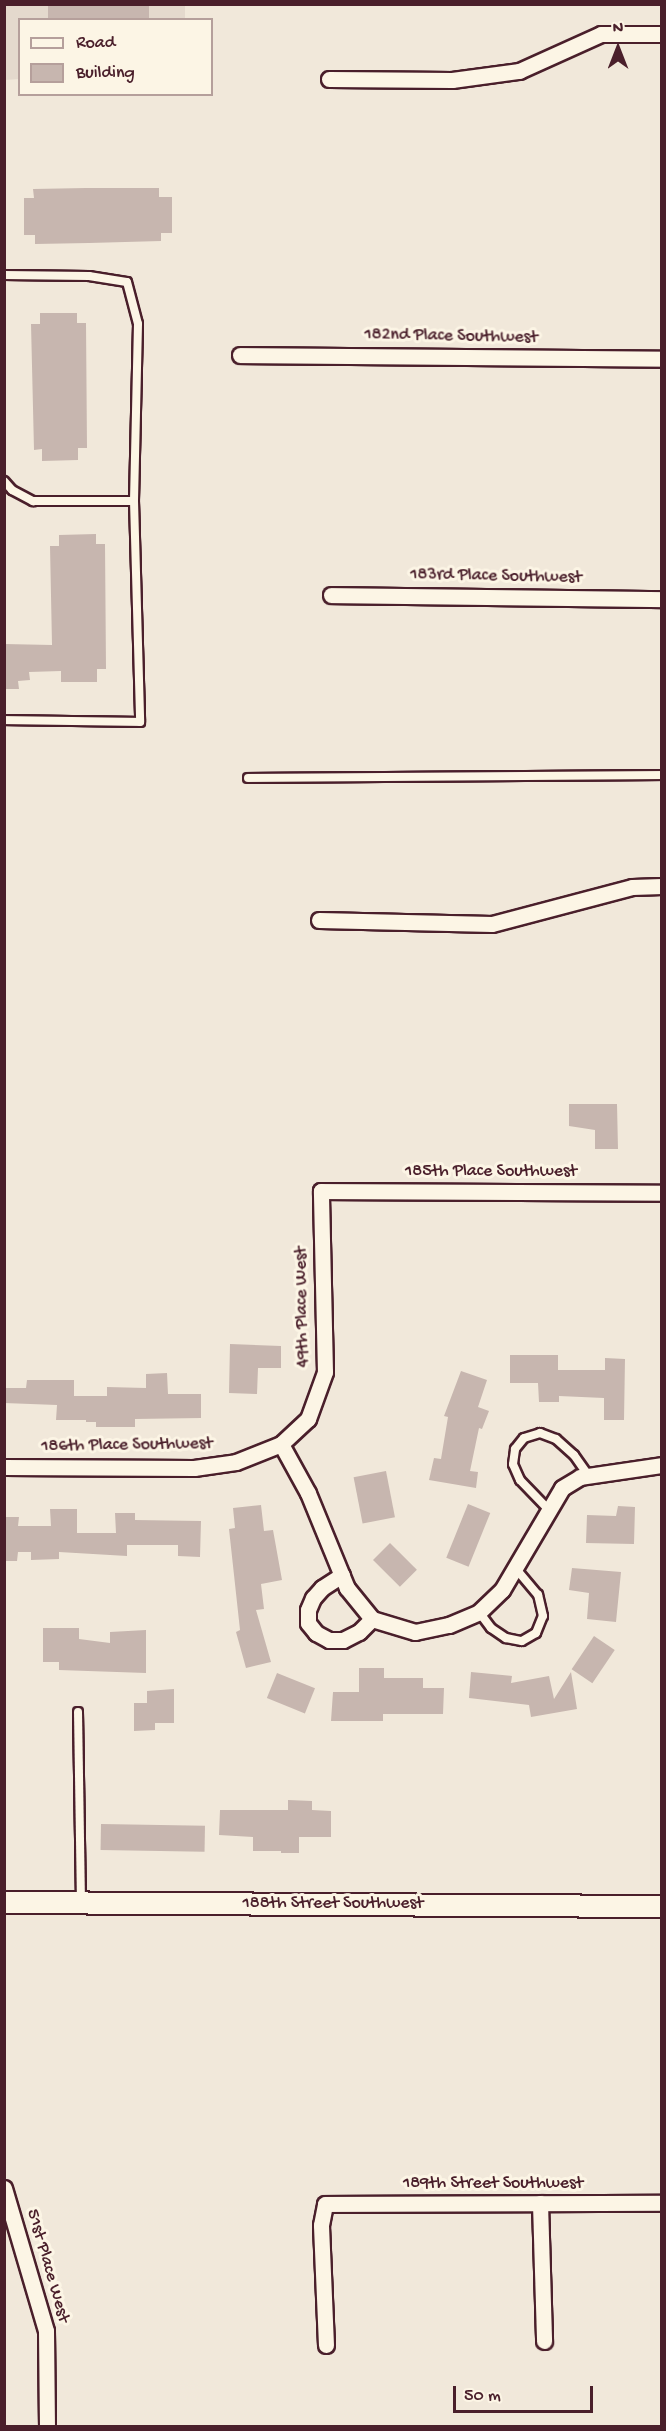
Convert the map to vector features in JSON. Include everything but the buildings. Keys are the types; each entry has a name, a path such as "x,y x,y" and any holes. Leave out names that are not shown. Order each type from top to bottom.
{"street":[{"path":"329,79 452,80 519,71 601,34 662,34"},
{"name":"182nd Place Southwest","path":"240,355 662,359"},
{"name":"183rd Place Southwest","path":"331,595 662,599"},
{"path":"319,920 492,924 632,887 662,886"},
{"name":"185th Place Southwest","path":"321,1191 662,1193"},
{"name":"49th Place West","path":"281,1444 308,1419 325,1371 321,1191"},
{"path":"281,1444 308,1493 347,1588 372,1619 415,1632 449,1625 479,1612 502,1590 562,1488 588,1475 662,1465"},
{"name":"186th Place Southwest","path":"4,1467 194,1468 236,1462 281,1444"},
{"path":"342,1575 322,1588 313,1598 308,1610 308,1623 316,1633 329,1640 343,1640 359,1632 372,1619"},
{"name":"188th Street Southwest","path":"4,1902 662,1906"},
{"name":"51st Place West","path":"4,2188 46,2331 47,2427"},
{"path":"540,2203 544,2341"},
{"name":"189th Street Southwest","path":"326,2345 321,2225 325,2204 662,2203"}],"lane":[{"path":"4,275 89,276 127,282 138,324 134,501 141,722 4,720"},
{"path":"4,481 12,490 33,501 134,501"},
{"path":"248,778 662,775"},
{"path":"548,1509 520,1480 513,1464 515,1449 524,1438 540,1433 556,1439 574,1455 588,1475"},
{"path":"479,1612 491,1628 506,1638 522,1641 536,1633 543,1616 538,1595 516,1569"},
{"path":"78,1712 81,1902"}],"shaded area":[{"path":"4,5 185,5 185,18 18,18 18,79 5,80"}]}
